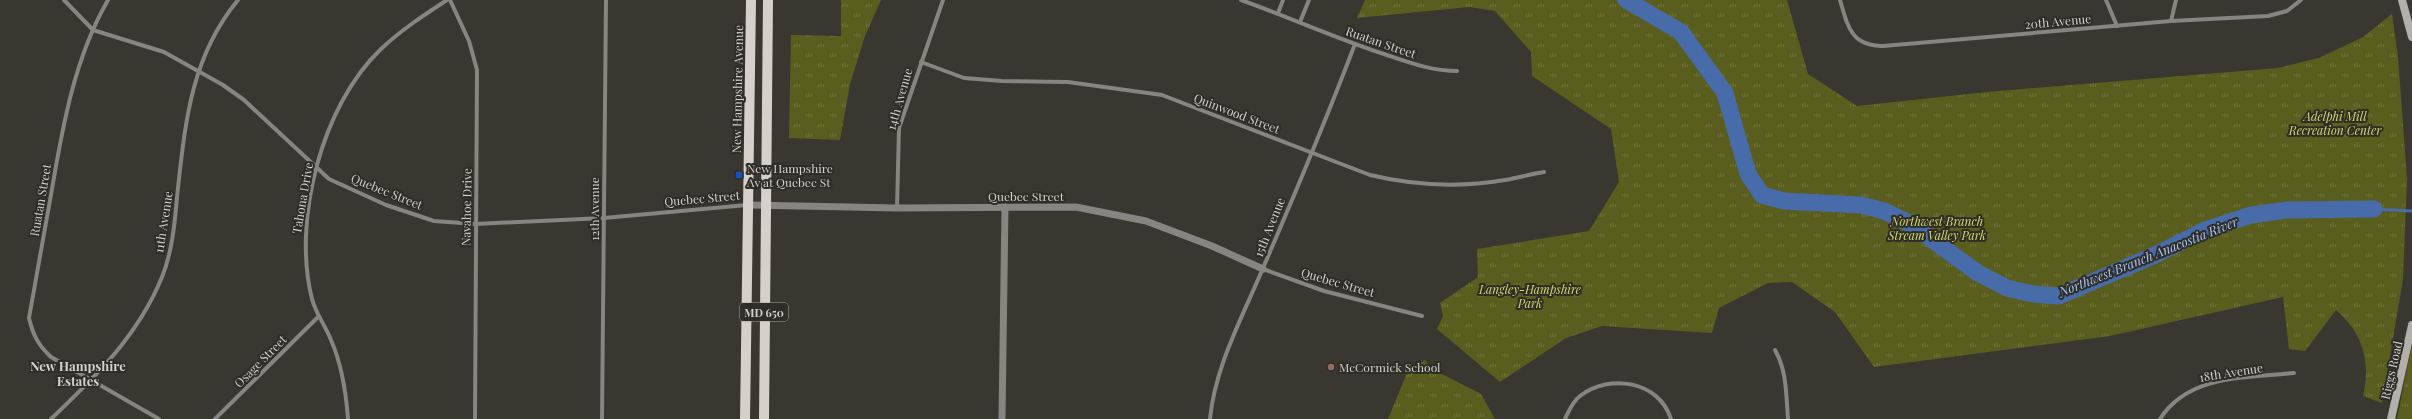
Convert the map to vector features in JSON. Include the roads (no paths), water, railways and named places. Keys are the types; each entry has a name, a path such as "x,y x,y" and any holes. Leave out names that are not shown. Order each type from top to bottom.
{"main road":[{"name":"New Hampshire Avenue","path":"745,419 751,0"},
{"name":"MD 650","path":"764,419 768,0"},
{"path":"2402,0 2412,37"},
{"name":"Riggs Road","path":"2392,419 2412,325"}],"street":[{"path":"64,0 93,30"},
{"name":"Ruatan Street","path":"108,0 93,30 72,86 63,126 29,318 33,336 51,357 159,419"},
{"name":"11th Avenue","path":"51,419 103,370 141,320 163,276 174,224 187,112 198,71 226,14 238,0"},
{"name":"Tahona Drive","path":"348,419 343,374 331,339 318,318 306,266 305,242 309,205 316,167 335,116 356,79 380,49 418,18 447,0"},
{"name":"Navahoe Drive","path":"450,0 469,41 477,70 474,419"},
{"name":"12th Avenue","path":"602,419 606,0"},
{"name":"14th Avenue","path":"897,208 899,128 920,62 943,0"},
{"name":"Ruatan Street","path":"1241,0 1355,44 1434,70 1457,71"},
{"path":"1278,13 1283,0"},
{"path":"1300,22 1309,0"},
{"name":"20th Avenue","path":"1840,0 1846,18 1858,41 1873,46 2171,21 2278,14 2294,7 2301,0"},
{"path":"2106,0 2117,26"},
{"path":"2171,21 2176,0"},
{"name":"Quebec Street","path":"93,30 164,52 198,71 244,100 329,179 386,205 434,221 475,224 604,218 749,205 897,208 1076,207 1146,221 1212,246 1263,269 1324,291 1422,316"},
{"name":"15th Avenue","path":"1210,419 1214,396 1239,322 1263,269 1355,44"},
{"name":"Quinwood Street","path":"920,62 964,78 1002,81 1068,82 1162,95 1370,175 1412,184 1446,186 1480,184 1544,172"},
{"path":"1002,419 1005,207"},
{"name":"Osage Street","path":"215,419 318,318"},
{"path":"1775,350 1780,360 1784,376 1788,419"},
{"name":"18th Avenue","path":"2160,419 2185,393 2203,385 2294,373"},
{"path":"1564,419 1572,405 1589,390 1606,385 1627,383 1641,387 1656,396 1671,419"}],"waterway":[{"name":"Northwest Branch Anacostia River","path":"1626,0 1681,32 1725,93 1748,174 1762,195 1784,201 1861,205 1884,211 1909,223 1978,273 2007,288 2033,294 2059,296 2155,255 2205,230 2251,215 2288,210 2374,209"},
{"path":"2374,209 2412,211"}],"place":[{"name":"New Hampshire Av at Quebec St","path":"739,175"},
{"name":"McCormick School","path":"1331,367"}],"district":[{"name":"New Hampshire Estates","path":"78,372"}],"park label":[{"name":"Adelphi Mill Recreation Center","path":"2335,123"},
{"name":"Northwest Branch Stream Valley Park","path":"1937,228"},
{"name":"Langley-Hampshire Park","path":"1530,296"}]}
